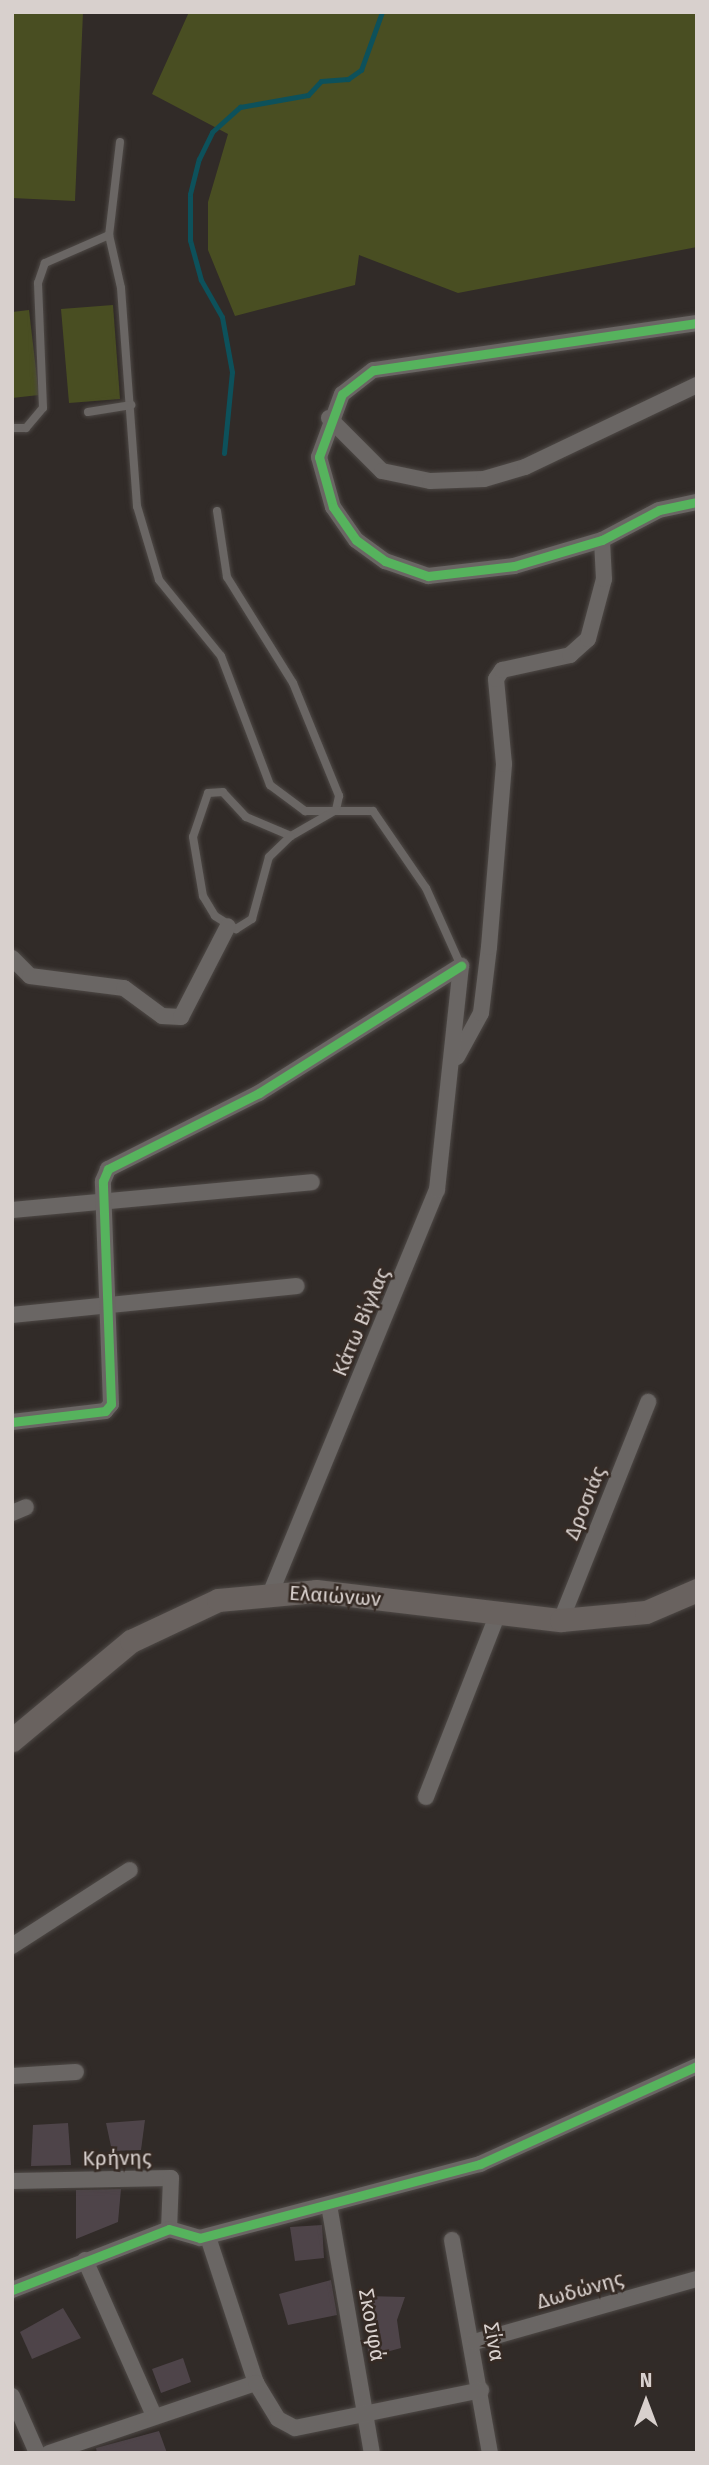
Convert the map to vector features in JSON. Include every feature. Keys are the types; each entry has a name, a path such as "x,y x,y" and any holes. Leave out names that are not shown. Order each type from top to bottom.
{"main road":[{"name":"Ελαιώνων","path":"12,1740 158,1625 204,1604 271,1592 561,1620 646,1612 697,1590"}],"street":[{"path":"697,323 373,370 342,394 329,418 319,457 326,492 356,540 385,561 444,576 514,566 602,540 659,510 697,502"},
{"path":"329,418 382,471 430,481 484,479 525,467 697,385"},
{"path":"455,1059 477,1027 489,947 504,764 496,678 502,670 569,655 588,639 604,579 602,540"},
{"path":"12,958 30,976 124,988 162,1016 181,1017 228,926"},
{"path":"12,1422 104,1411 111,1404 104,1305 103,1181 120,1160 259,1093 461,966"},
{"name":"Κάτω Βίγλας","path":"271,1592 428,1219 455,1059 461,966"},
{"path":"12,1210 312,1182"},
{"path":"12,1315 296,1286"},
{"name":"Δροσιάς","path":"561,1620 648,1402"},
{"path":"426,1797 498,1614"},
{"path":"12,1946 130,1870"},
{"path":"12,2290 169,2229 194,2239 480,2164 697,2066"},
{"path":"12,2076 76,2072"},
{"name":"Κρήνης","path":"12,2180 171,2178 169,2229"},
{"name":"Σκουφά","path":"329,2205 372,2453"},
{"path":"208,2236 256,2383 278,2419 295,2428 481,2390"},
{"name":"Σίνα","path":"452,2240 474,2342 489,2453"},
{"path":"85,2260 154,2416"},
{"name":"Δωδώνης","path":"474,2342 697,2279"},
{"path":"49,2453 256,2383"},
{"path":"12,2396 37,2453"}],"lane":[{"path":"120,142 109,235 121,288 137,506 159,580 221,656 270,785 305,811 373,811 426,888 461,966"},
{"path":"12,428 26,428 43,408 38,283 45,263 109,235"},
{"path":"88,412 131,405"},
{"path":"218,511 228,577 293,683 339,796 336,810 291,836 269,857 252,919 228,926 203,896 193,837 208,793 223,792 246,817 291,836"}],"green space":[{"path":"12,12 83,12 75,201 12,198"},
{"path":"189,12 697,12 697,247 458,293 359,255 355,285 235,316 208,250 208,202 228,134 152,94"},
{"path":"113,305 120,399 69,403 61,309"},
{"path":"29,310 39,395 12,398 12,312"}],"building":[{"path":"145,2120 141,2150 112,2151 106,2123"},
{"path":"68,2123 71,2165 31,2166 33,2125"},
{"path":"121,2189 118,2222 76,2239 76,2190"},
{"path":"322,2225 324,2258 295,2261 290,2227"},
{"path":"331,2280 337,2315 288,2325 279,2294"},
{"path":"366,2296 405,2297 397,2320 401,2348 368,2357"},
{"path":"63,2308 81,2338 32,2359 20,2332"},
{"path":"183,2358 191,2382 161,2393 152,2369"},
{"path":"159,2431 167,2453 97,2453 96,2448"}],"waterway":[{"path":"224,453 232,372 222,317 201,280 190,240 190,194 199,159 212,132 240,107 308,95 321,81 348,79 361,70 382,12"}],"cycle path":[{"path":"697,323 373,370 342,394 319,457 333,507 356,540 385,561 428,576 514,566 602,540 659,510 697,502"},
{"path":"12,1422 105,1411 111,1404 103,1181 108,1169 259,1093 461,966"},
{"path":"12,2290 169,2229 200,2238 480,2164 697,2066"}]}
